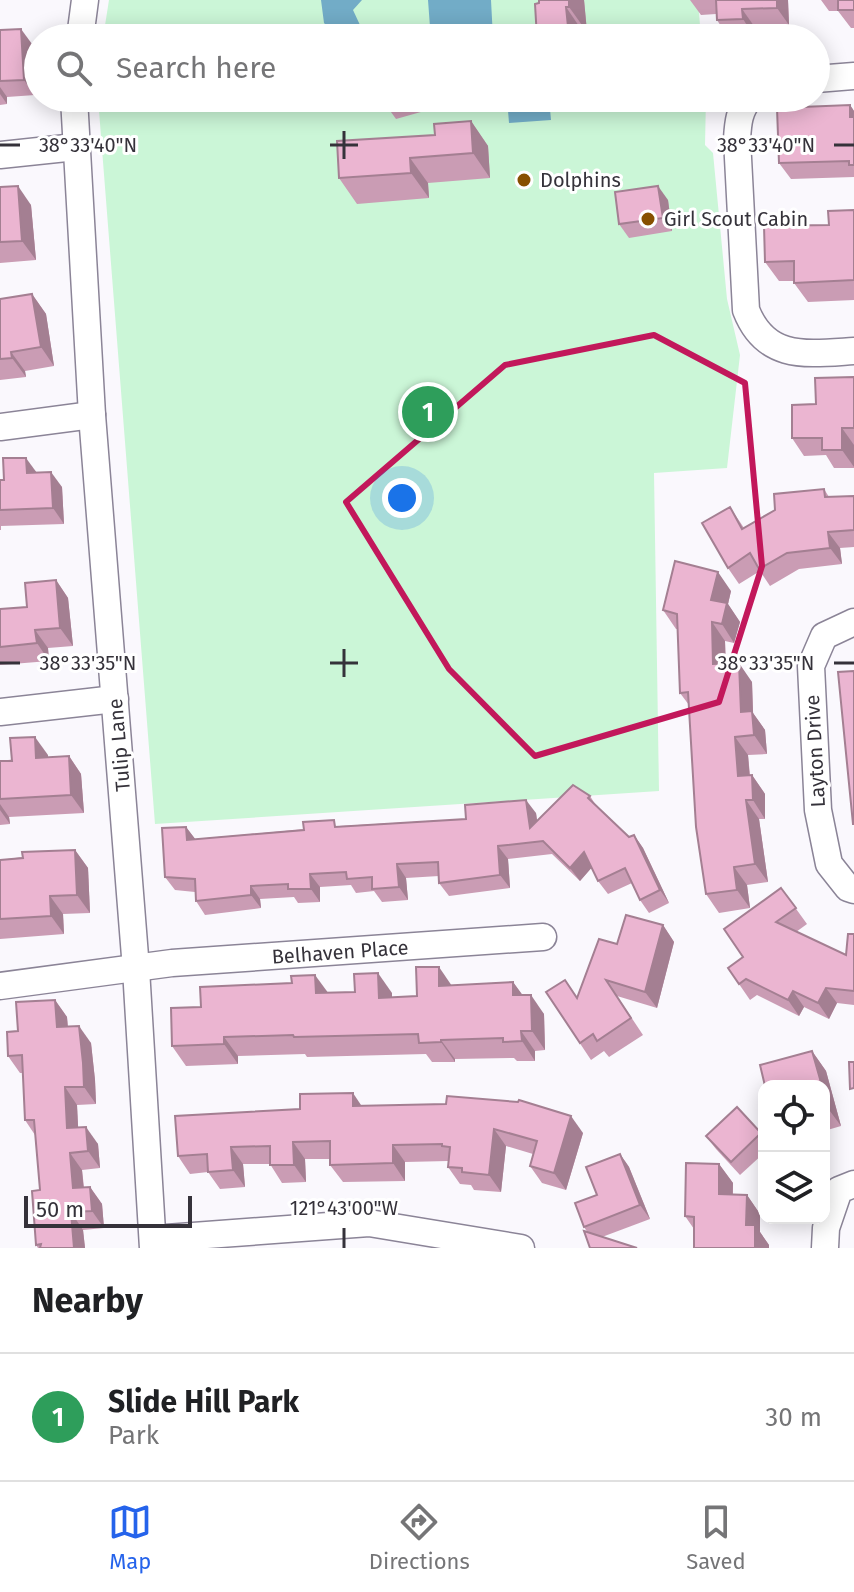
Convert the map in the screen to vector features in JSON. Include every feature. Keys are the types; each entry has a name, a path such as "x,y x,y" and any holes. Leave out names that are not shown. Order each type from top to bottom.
{"street":[{"path":"82,24 85,0"},
{"path":"830,78 854,76"},
{"name":"Tulip Lane","path":"75,112 92,415 136,969 153,1243"},
{"path":"741,112 737,139 746,310 753,329 770,343 791,351 812,354 854,351"},
{"path":"0,155 76,147"},
{"path":"0,427 92,415"},
{"name":"Layton Drive","path":"854,622 824,636 811,666 818,810 829,864 848,888 854,890"},
{"path":"0,712 115,699"},
{"name":"Belhaven Place","path":"0,986 172,963 543,937"},
{"path":"825,1248 826,1228 839,1190 854,1184"},
{"path":"153,1243 369,1223 521,1248"}],"highlighted area":[{"path":"654,335 745,383 762,566 719,702 535,756 449,669 346,502 505,365"}],"green space":[{"path":"109,0 698,0 700,24 105,24"},
{"path":"99,112 706,112 705,145 713,153 727,299 740,355 727,468 654,473 659,791 155,824"}],"water":[{"path":"321,0 362,0 353,10 360,24 324,23"},
{"path":"428,0 491,0 492,24 430,24"},
{"path":"508,112 550,112 551,120 509,123"}],"building":[{"path":"539,0 569,0 569,7 566,7 568,24 536,24 535,4"},
{"path":"716,0 777,0 777,8 742,9 743,19 717,20"},
{"path":"838,0 854,0 854,10 838,10"},
{"path":"21,29 24,80 0,81 0,30"},
{"path":"850,105 850,117 854,117 854,165 849,165 849,161 779,163 777,112 830,112 830,106"},
{"path":"471,121 473,153 410,158 411,173 339,178 337,141 435,135 434,124"},
{"path":"18,186 22,241 0,242 0,187"},
{"path":"658,186 663,218 619,224 615,192"},
{"path":"854,210 854,280 794,283 794,261 765,262 764,226 829,225 828,211"},
{"path":"32,294 41,347 11,352 12,358 0,359 0,299"},
{"path":"854,377 854,428 842,428 842,450 822,450 822,438 792,438 792,405 816,404 815,378"},
{"path":"3,458 26,458 27,473 51,472 53,508 0,510"},
{"path":"824,489 825,497 854,496 854,530 828,532 830,548 787,553 759,569 750,553 728,568 702,523 730,507 742,529 775,510 774,494"},
{"path":"675,561 718,572 711,600 727,603 722,624 712,622 713,664 739,663 741,712 752,711 754,735 735,737 738,776 752,775 753,800 746,800 755,864 734,867 737,890 706,894 696,827 688,692 680,693 677,614 663,610"},
{"path":"56,580 60,628 35,630 37,643 0,647 0,609 27,607 25,583"},
{"path":"854,671 854,824 853,824 838,672"},
{"path":"35,737 36,758 69,756 71,795 0,799 0,761 12,761 10,738"},
{"path":"573,785 590,796 588,798 629,837 634,835 660,890 640,900 625,868 598,881 584,852 570,868 543,841 498,846 500,875 439,883 438,862 397,864 399,887 372,889 372,877 347,879 346,872 310,874 311,889 288,889 288,884 251,886 251,895 196,901 195,879 165,877 162,828 186,827 187,840 304,830 303,822 334,820 335,827 466,819 465,805 526,800 530,828"},
{"path":"75,850 77,895 50,896 51,916 0,919 0,860 23,858 22,852"},
{"path":"781,888 796,908 776,922 846,955 848,934 854,934 854,991 826,988 818,1003 793,991 788,1000 746,979 739,984 728,968 743,957 724,929"},
{"path":"626,915 663,925 645,992 606,980 631,1018 597,1041 593,1034 580,1043 546,992 565,980 577,998 599,939 617,944"},
{"path":"416,967 439,967 439,986 513,982 513,995 531,995 532,1031 521,1031 522,1041 503,1042 503,1038 419,1043 418,1034 293,1035 224,1037 224,1044 172,1046 171,1008 201,1007 200,987 292,983 291,976 315,975 316,993 355,992 354,974 378,973 379,998 417,996"},
{"path":"55,1000 57,1027 79,1026 83,1063 84,1087 65,1087 67,1128 86,1127 88,1151 70,1153 73,1188 90,1187 92,1211 71,1212 74,1248 40,1248 41,1244 36,1245 32,1191 40,1190 34,1120 25,1120 22,1055 8,1056 7,1032 18,1031 16,1002"},
{"path":"812,1051 820,1080 764,1080 760,1065"},
{"path":"849,1062 854,1062 854,1088 850,1089"},
{"path":"353,1093 353,1106 446,1104 447,1096 519,1100 571,1116 554,1173 530,1166 537,1141 494,1129 489,1175 448,1167 450,1147 442,1144 393,1145 393,1163 330,1165 330,1141 293,1142 294,1165 270,1165 270,1146 231,1147 233,1170 208,1172 207,1154 178,1156 175,1116 300,1109 300,1094"},
{"path":"737,1107 758,1130 758,1136 731,1162 706,1136"},
{"path":"620,1154 640,1205 584,1227 575,1203 597,1195 586,1167"},
{"path":"686,1163 719,1164 719,1194 747,1195 746,1225 755,1225 755,1248 694,1248 694,1217 685,1216"},
{"path":"584,1231 637,1248 590,1248"}],"place":[{"name":"Dolphins","path":"524,180"},
{"name":"Girl Scout Cabin","path":"648,219"},
{"name":"Slide Hill Park","path":"428,412"}]}
